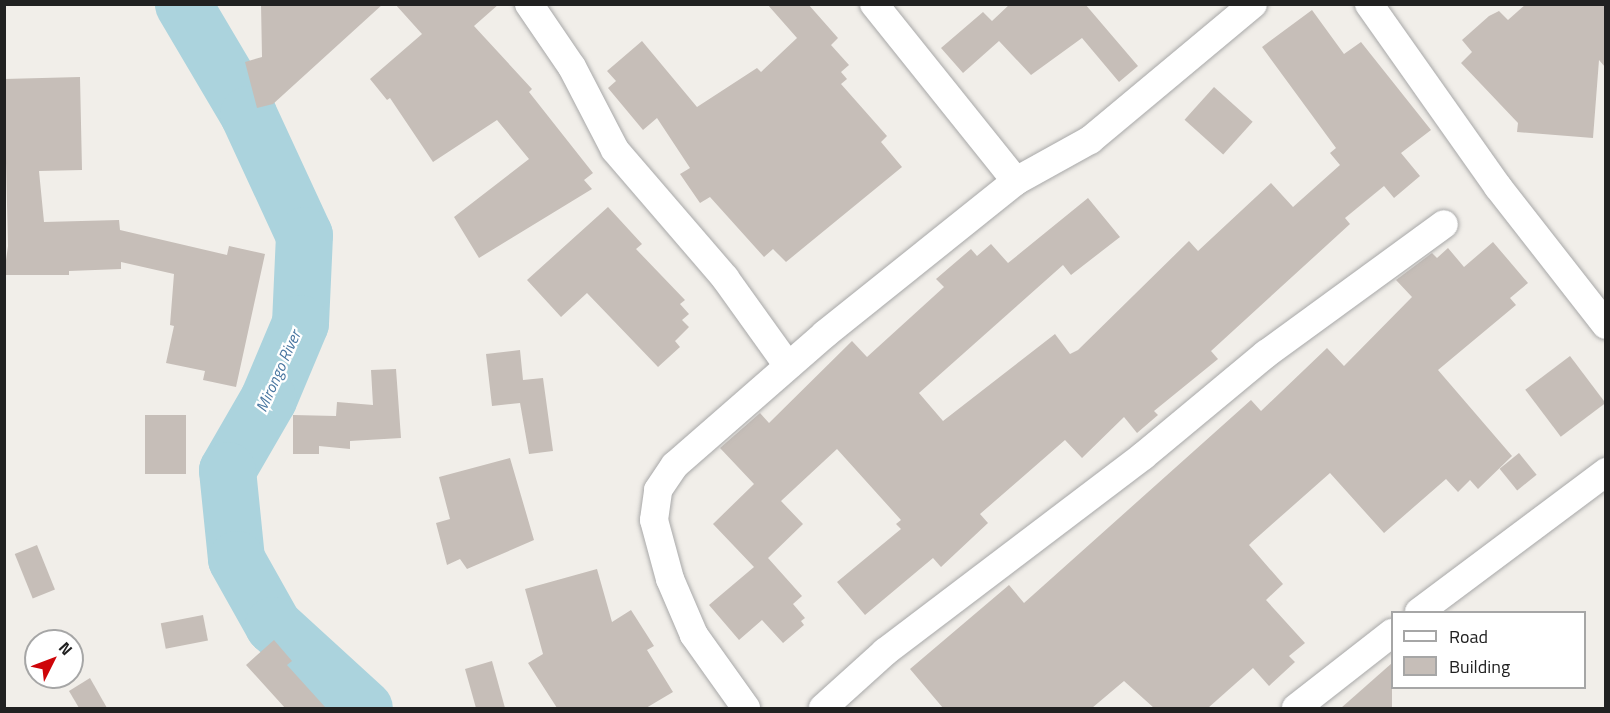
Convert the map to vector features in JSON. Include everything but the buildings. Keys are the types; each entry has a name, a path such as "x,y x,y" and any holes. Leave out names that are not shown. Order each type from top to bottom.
{"street":[{"path":"529,4 572,68 615,150 718,269 788,366"},
{"path":"873,4 1016,181"},
{"path":"746,708 694,635 670,579 656,510 658,490 675,465 788,366 1016,181 1090,140 1253,4"},
{"path":"1369,4 1498,187 1605,325"},
{"path":"823,708 885,652 1143,456 1266,354 1444,224"},
{"path":"1420,611 1605,472"},
{"path":"1296,708 1391,634"}],"waterway":[{"name":"Mirongo River","path":"183,4 248,114 304,235 300,323 268,399 227,470 236,559 273,625 364,708"}]}
